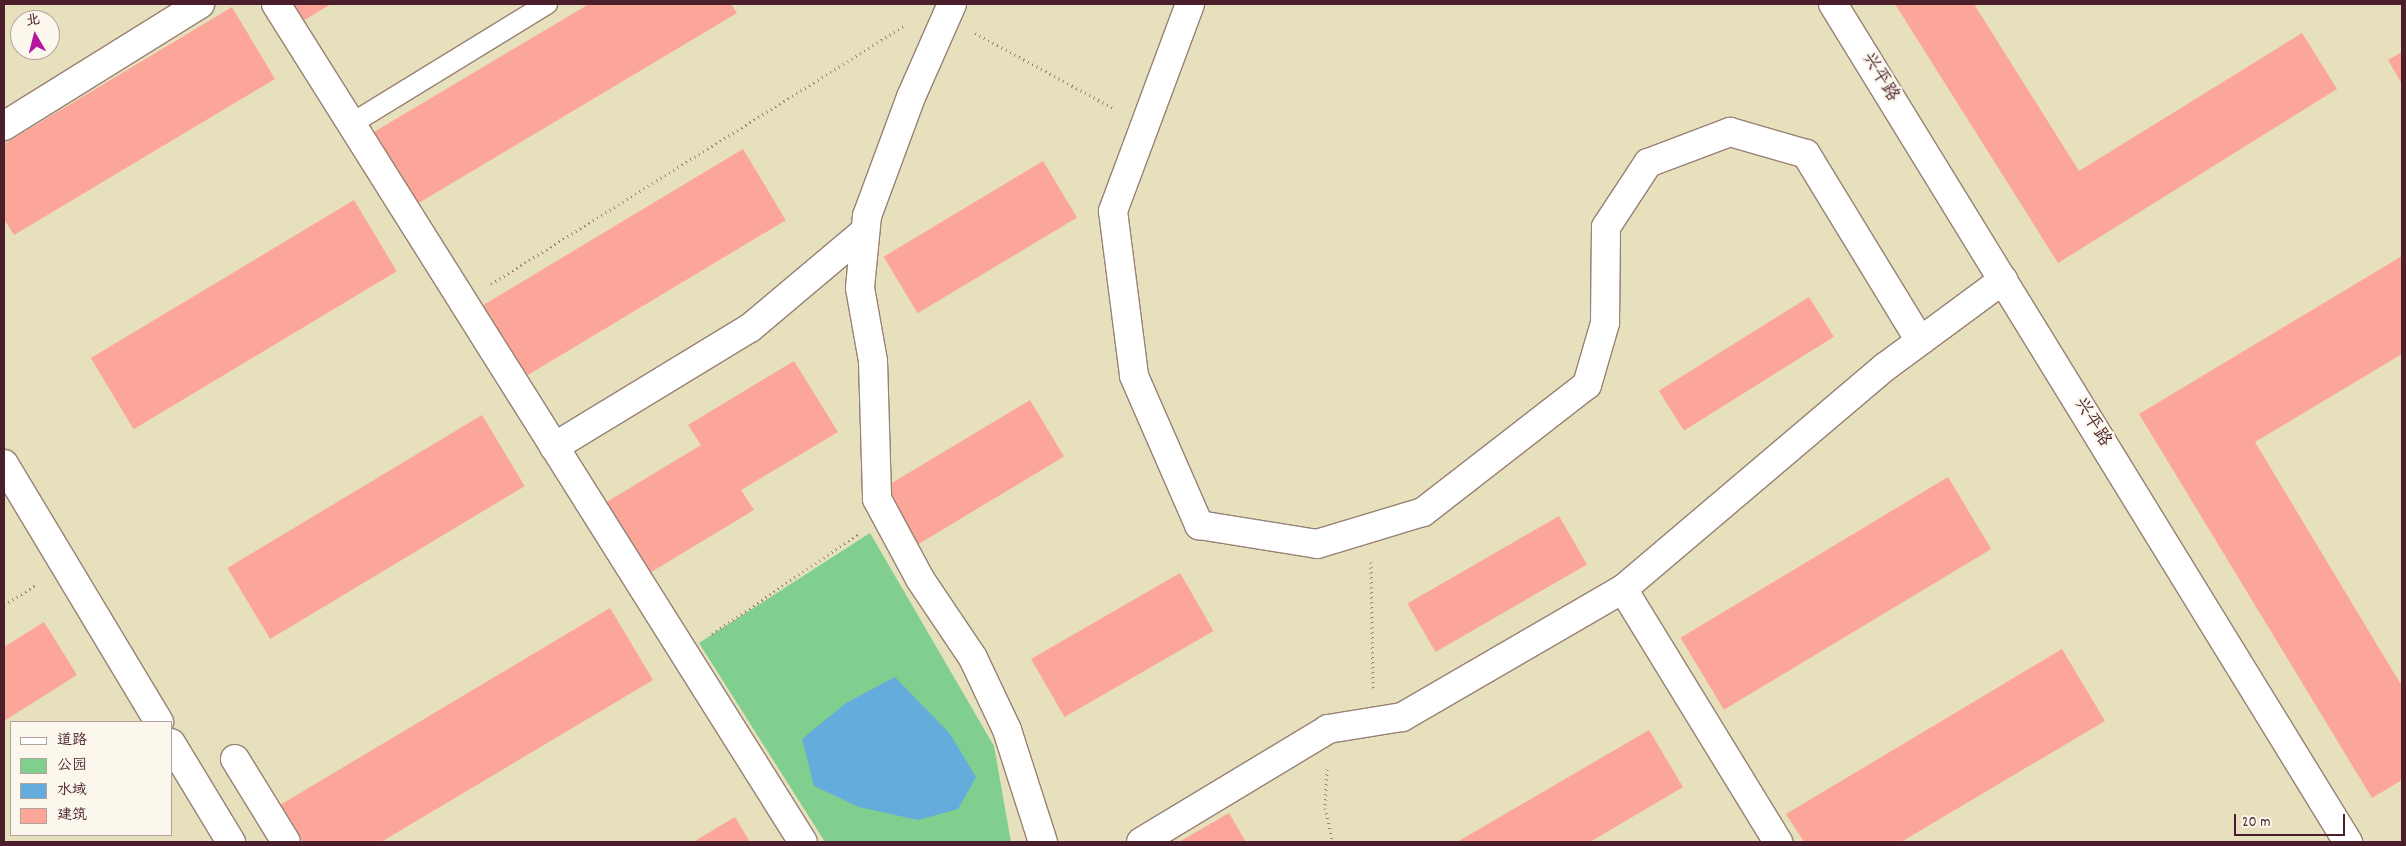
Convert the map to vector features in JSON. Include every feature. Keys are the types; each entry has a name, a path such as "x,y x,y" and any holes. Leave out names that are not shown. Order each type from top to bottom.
{"street":[{"path":"4,126 200,4"},
{"path":"276,4 803,842"},
{"path":"1190,4 1113,211 1134,376 1199,525 1317,544 1423,512 1587,385 1605,323 1606,227 1648,163 1730,132 1806,154 1920,341"},
{"name":"兴平路","path":"1833,4 2348,842"},
{"path":"949,10 911,96 867,216 860,288 873,361 877,500 920,578 973,658 1007,730 1043,842"},
{"path":"554,447 750,328 865,231"},
{"path":"1141,842 1328,729 1402,717 1623,589 1885,366 2003,280"},
{"path":"4,464 158,721"},
{"path":"1623,589 1778,842"},
{"path":"172,745 231,842"},
{"path":"235,759 286,842"}],"lane":[{"path":"351,124 548,4"}],"path":[{"path":"462,302 934,8 949,10 1144,126"},
{"path":"684,653 885,516"},
{"path":"1370,528 1373,693"},
{"path":"4,605 65,566"},
{"path":"1328,729 1325,808 1333,842"}],"green space":[{"path":"870,533 994,746 1011,842 825,842 699,643"}],"water":[{"path":"895,677 950,734 976,777 958,809 918,820 859,807 814,786 802,739 846,703"}],"building":[{"path":"279,4 331,4 293,27"},
{"path":"589,4 731,4 737,13 412,207 369,135"},
{"path":"1895,4 1974,4 2079,171 2302,33 2337,89 2058,263"},
{"path":"232,7 275,79 14,235 4,219 4,144"},
{"path":"2402,52 2402,84 2388,60"},
{"path":"743,149 786,220 518,381 476,310"},
{"path":"1043,161 1077,218 918,313 884,257"},
{"path":"354,200 397,271 134,429 91,358"},
{"path":"2402,256 2402,354 2255,442 2400,683 2402,681 2402,780 2372,798 2139,414"},
{"path":"1809,297 1834,337 1684,431 1659,391"},
{"path":"794,361 838,432 741,490 754,510 648,574 605,503 701,445 688,425"},
{"path":"1030,400 1064,457 917,545 883,488"},
{"path":"482,415 525,486 270,639 227,568"},
{"path":"1948,477 1991,549 1724,710 1681,638"},
{"path":"1559,516 1587,564 1435,652 1407,604"},
{"path":"1180,573 1214,631 1065,717 1031,659"},
{"path":"610,608 653,680 381,842 303,842 280,805"},
{"path":"44,622 77,675 4,721 4,647"},
{"path":"2062,649 2105,721 1901,842 1804,842 1786,814"},
{"path":"1649,730 1683,787 1590,842 1457,842"},
{"path":"1229,813 1246,842 1179,842"},
{"path":"735,817 750,842 693,842"}]}
